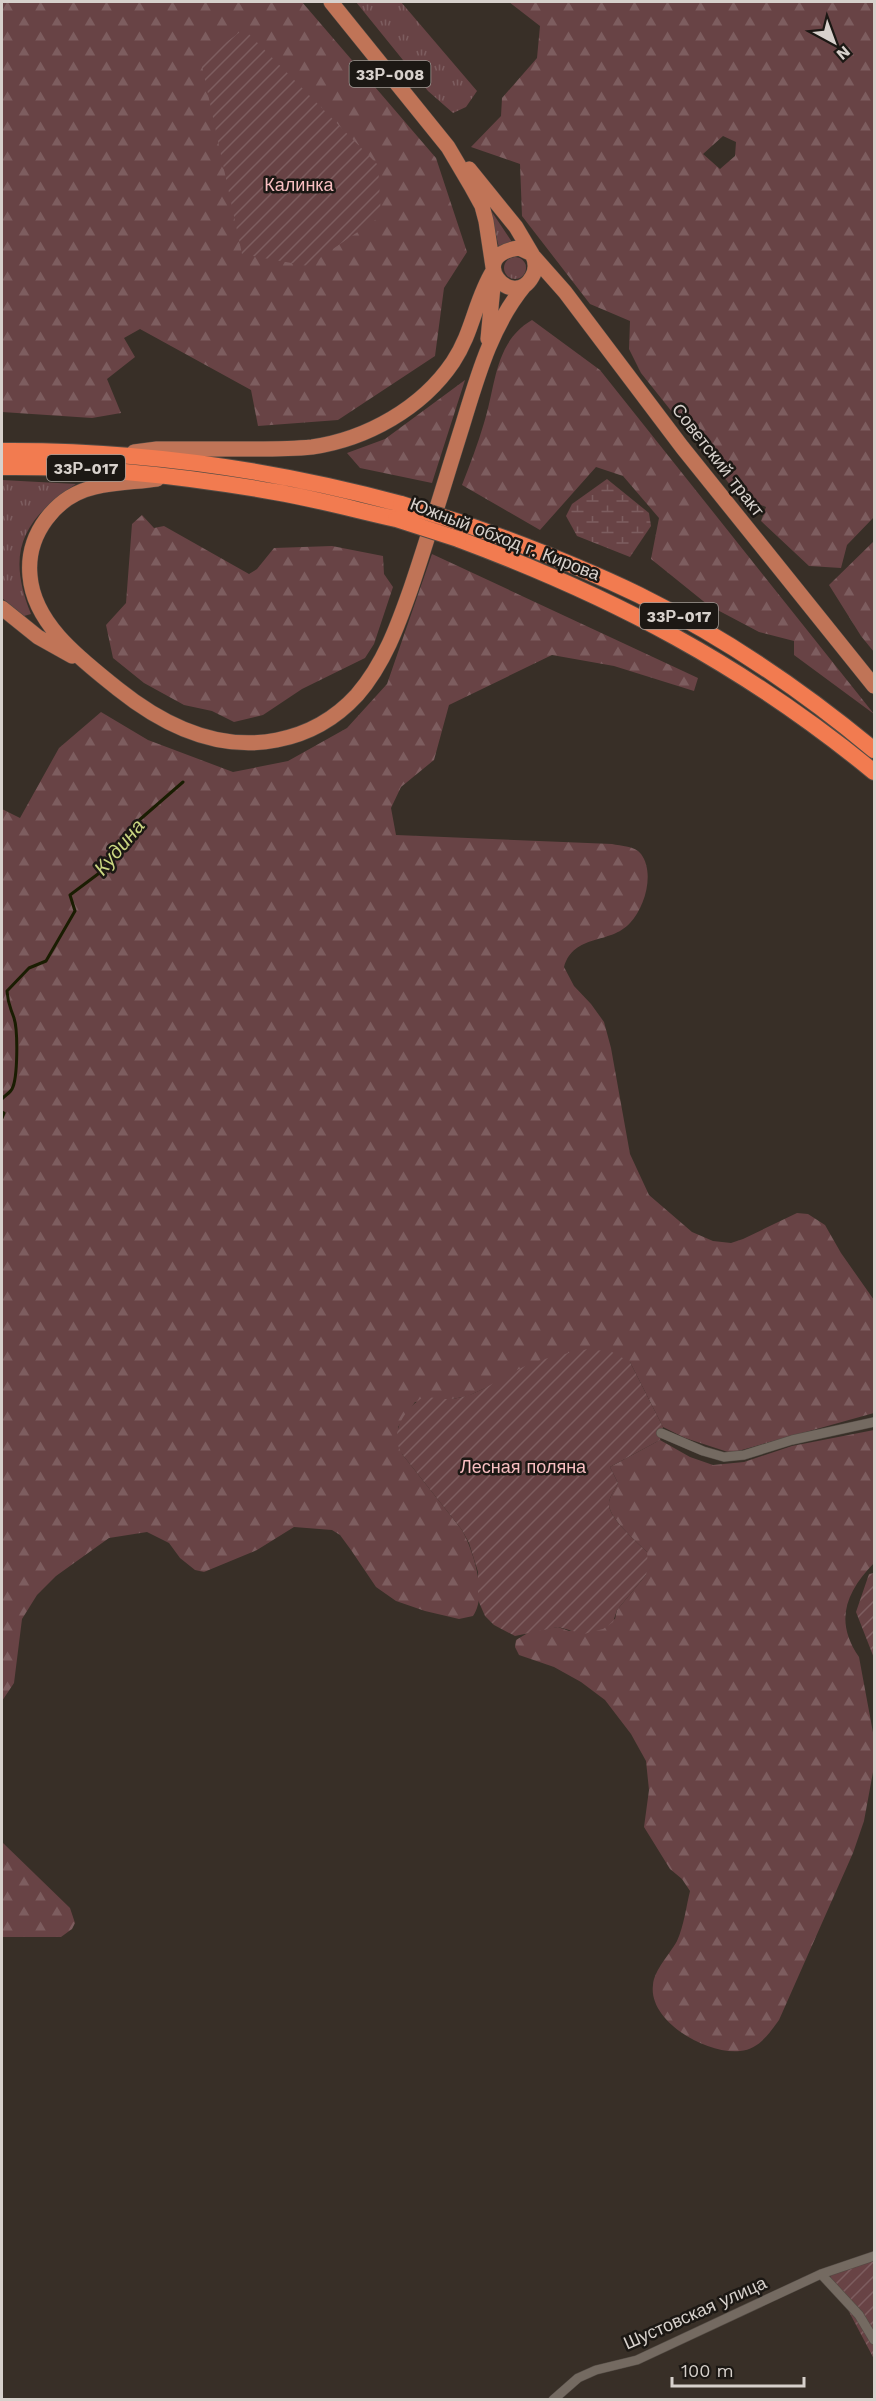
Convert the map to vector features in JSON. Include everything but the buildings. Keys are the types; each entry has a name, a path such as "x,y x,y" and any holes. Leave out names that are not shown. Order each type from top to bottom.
{"highway":[{"name":"Южный обход г. Кирова","path":"2,451 121,453 208,463 285,476 561,560 681,617 787,685 874,750"},
{"name":"Южный обход г. Кирова","path":"2,467 75,467 135,471 398,511"},
{"name":"Южный обход г. Кирова","path":"460,531 658,626 774,697 874,772"}],"main road":[{"name":"33Р-008","path":"331,2 448,147"},
{"name":"Советский тракт","path":"448,147 483,184 516,227 533,255 565,292 689,456 874,686"},
{"path":"448,147 482,206 493,271 485,354"},
{"path":"2,608 38,637 90,667 143,707 163,720 190,732 215,740 249,743 285,739 317,727 339,712 366,684 383,657 399,624 485,354 503,316 535,270 533,255 526,249 512,249 498,256 483,289 470,332 452,364 428,392 382,424 357,435 312,447 157,449 121,453"},
{"path":"493,271 509,288 520,288 525,285"},
{"path":"90,667 56,632 44,617 34,597 29,569 30,556 37,533 50,514 80,492 111,484 169,477"}],"street":[{"path":"660,1433 724,1457 744,1455 792,1440 874,1422"},
{"name":"Шустовская улица","path":"553,2400 578,2378 596,2370 637,2360 821,2274 874,2256"},
{"path":"821,2274 859,2315 874,2340"}],"green space":[{"path":"2,2 302,2 436,158 467,252 444,288 435,356 338,420 258,426 251,390 140,329 124,338 135,357 107,379 121,413 92,418 2,412"},
{"path":"356,2 401,2 477,91 466,107 453,113 428,91"},
{"path":"509,2 874,2 874,517 847,545 841,568 809,566 761,521 766,507 739,496 641,373 629,349 630,321 590,304 522,216 520,164 471,147 501,116 502,98 537,58 540,26","holes":["723,136 736,142 735,156 720,169 703,154"]},
{"name":"Калинка","path":"244,29 378,165 381,216 308,266 242,254 201,61"},
{"path":"490,209 512,242 499,248"},
{"path":"515,257 523,260 526,268 523,276 515,279 507,276 504,268 507,260"},
{"path":"532,320 600,370 874,714 794,655 794,641 759,632 708,605 651,559 659,518 623,476 596,467 540,530 462,485 482,431 503,353 510,340"},
{"path":"465,380 432,483 360,468 347,453 385,439"},
{"path":"607,479 649,513 651,526 630,557 577,536 566,516 572,504"},
{"path":"2,480 76,484 43,511 31,525 24,539 20,555 20,573 31,614 24,616 2,598"},
{"path":"142,515 154,528 164,526 249,574 257,569 274,548 332,546 383,556 384,574 393,587 374,644 365,658 302,689 263,715 234,722 212,711 184,705 144,683 113,658 106,625 126,603 132,524"},
{"path":"874,541 874,652 861,636 829,585"},
{"path":"432,554 698,678 694,691 614,666 552,655 449,705 434,760 401,787 391,808 396,835 612,844 632,848 641,854 648,880 644,899 635,916 622,930 576,949 569,956 564,967 574,986 604,1022 611,1048 630,1154 649,1195 692,1232 713,1241 731,1243 743,1239 797,1213 808,1214 825,1225 841,1253 874,1300 874,1413 731,1453 685,1438 663,1427 630,1362 494,1384 468,1396 442,1401 415,1402 398,1427 402,1454 462,1530 466,1539 474,1560 479,1585 479,1597 473,1616 459,1619 396,1601 376,1587 340,1535 332,1530 294,1527 257,1550 204,1572 195,1570 180,1558 169,1543 147,1532 109,1538 56,1576 37,1595 22,1619 14,1683 2,1701 2,809 20,818 59,748 101,712 148,740 233,772 288,761 347,728 387,684"},
{"name":"Лесная поляна","path":"588,1349 612,1352 630,1362 663,1427 660,1440 610,1467 618,1483 609,1503 611,1512 619,1524 647,1552 646,1575 617,1610 613,1622 603,1629 584,1634 558,1627 515,1636 494,1625 485,1616 478,1600 478,1572 469,1543 462,1530 402,1454 398,1446 398,1429 406,1413 425,1396 441,1399 469,1395 533,1363"},
{"path":"874,1430 874,1563 850,1596 845,1619 851,1644 859,1657 874,1738 873,1772 864,1821 853,1853 779,2020 763,2040 747,2050 727,2051 712,2048 697,2042 670,2023 654,1999 654,1979 679,1935 690,1891 682,1879 670,1869 644,1827 649,1790 646,1761 631,1734 605,1700 581,1682 554,1667 519,1655 515,1647 516,1640 531,1631 558,1627 569,1631 615,1619 617,1610 646,1575 647,1552 619,1524 609,1506 618,1483 610,1467 660,1440 690,1457 713,1465 744,1462 792,1446"},
{"path":"874,1573 874,1658 856,1612 869,1574"},
{"path":"2,1842 70,1908 75,1923 72,1929 61,1937 2,1937"},
{"path":"874,2257 874,2359 828,2272"}],"waterway":[{"name":"Кудина","path":"2,1099 12,1089 16,1065 15,1024 7,991 29,968 46,961 75,911 70,895 106,868 129,829 183,782"},
{"name":"Кудина","path":"2,1112 4,1113 2,1118"}]}
